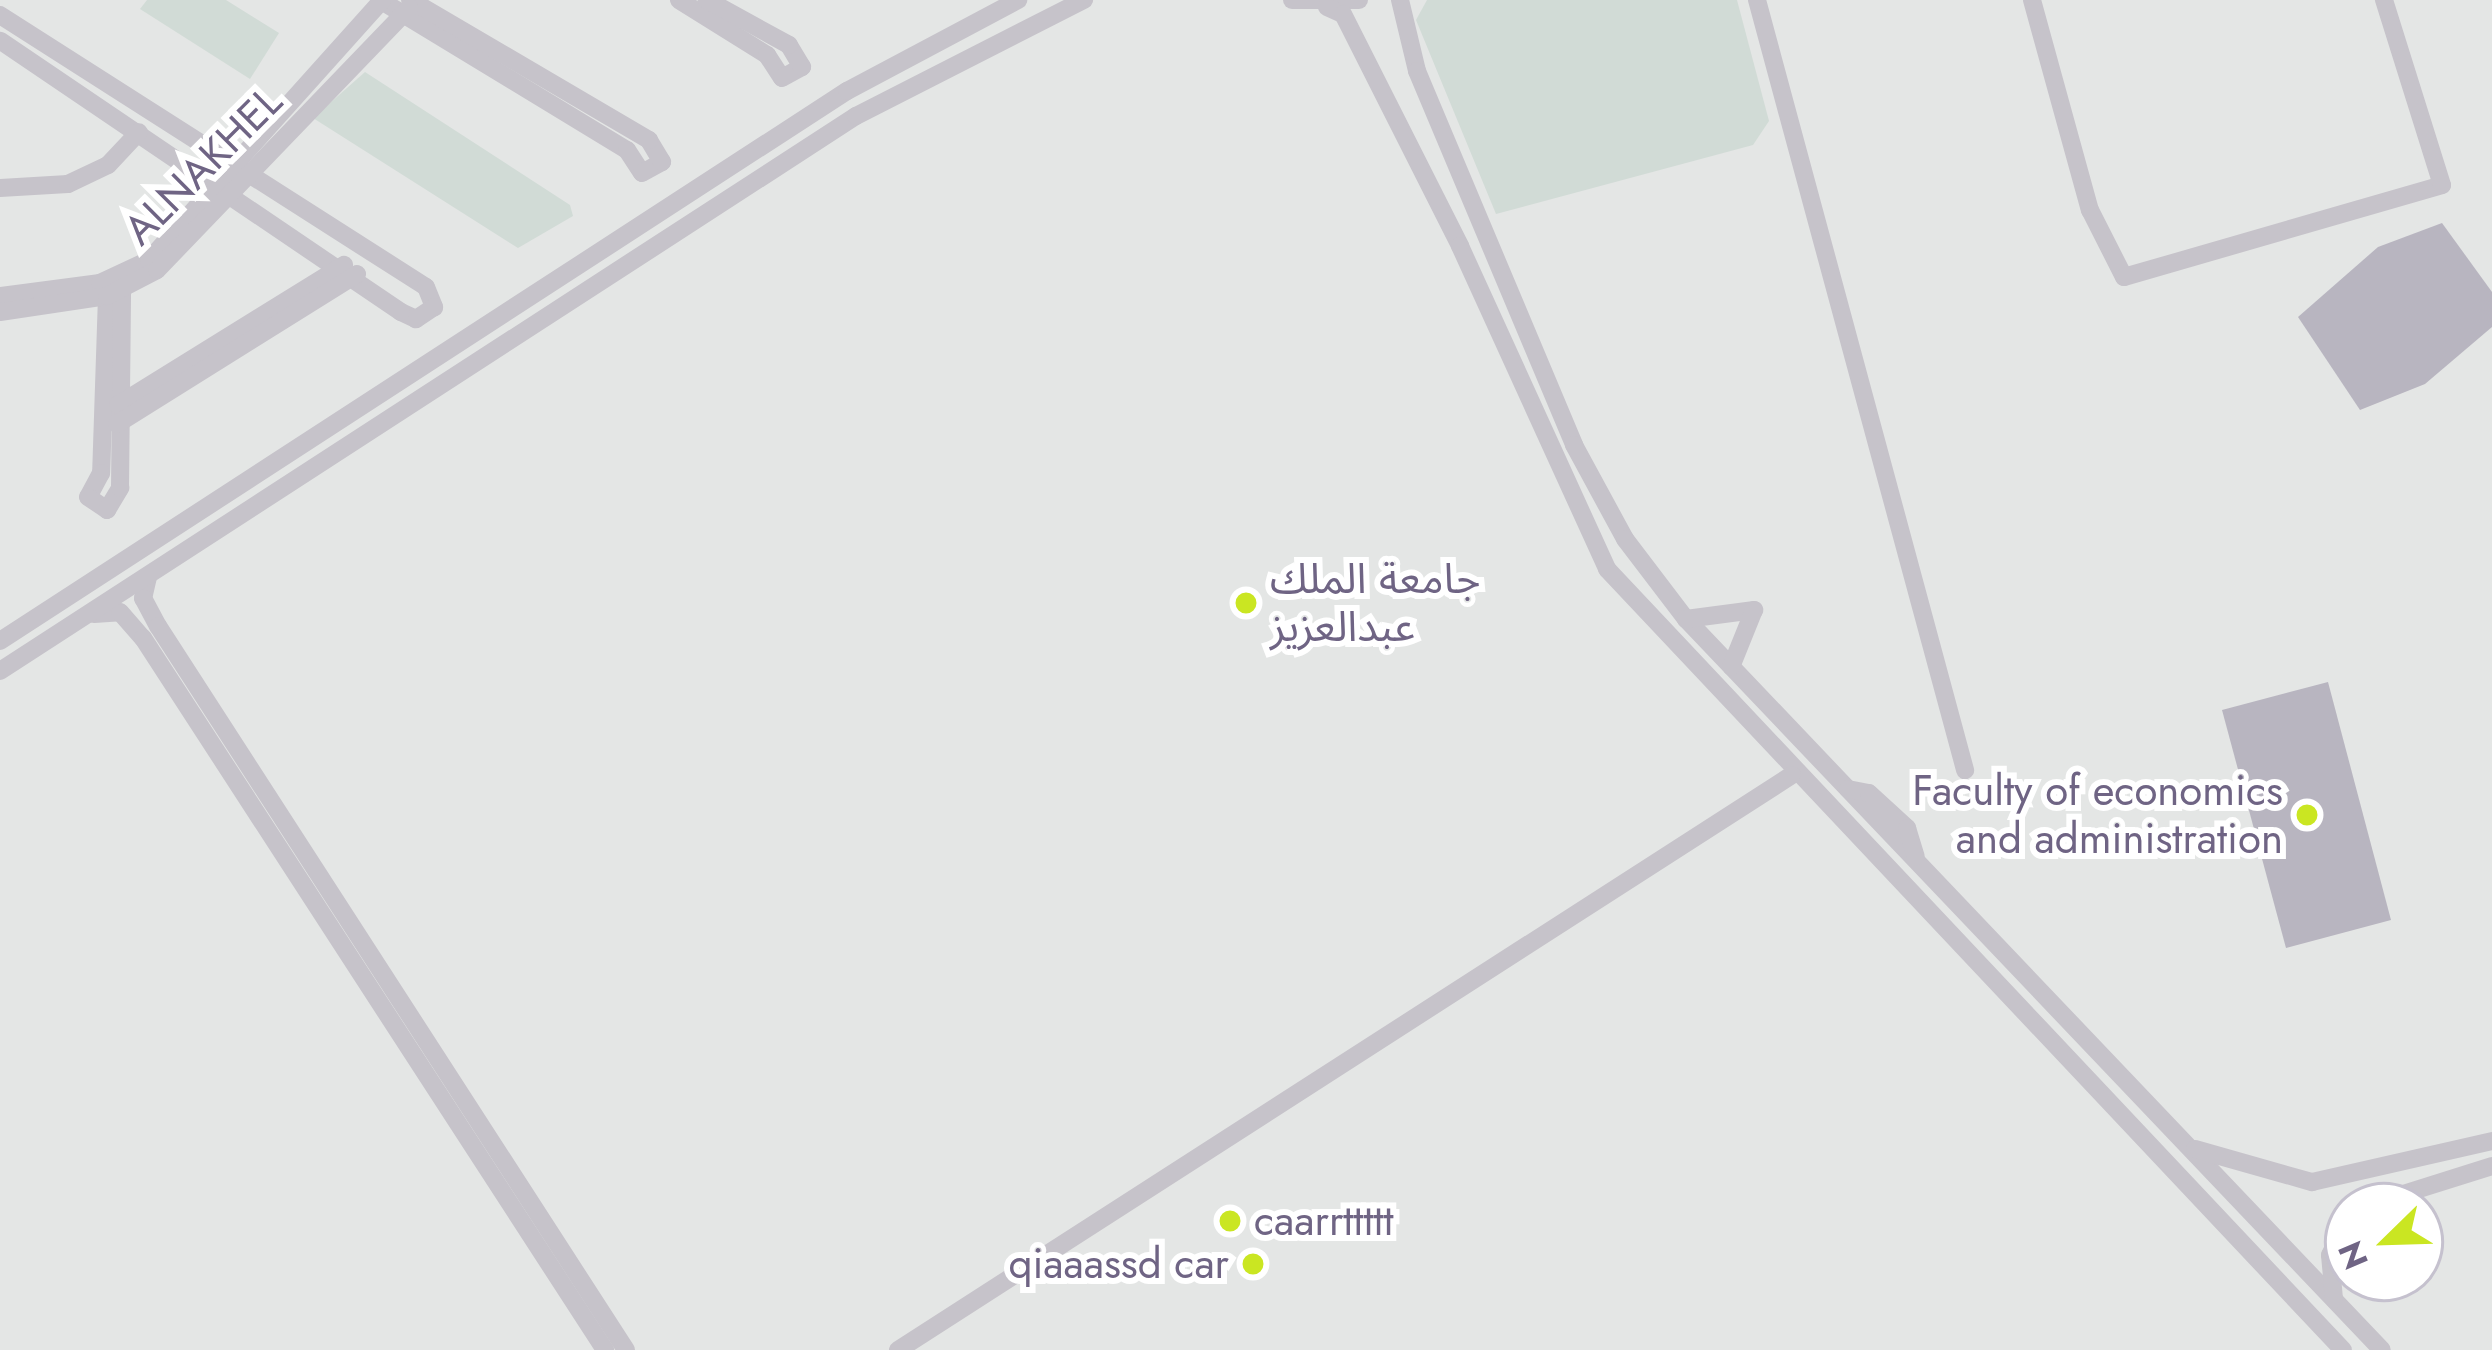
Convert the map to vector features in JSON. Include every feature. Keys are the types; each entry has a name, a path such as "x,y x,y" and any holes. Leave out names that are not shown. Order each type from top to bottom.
{"street":[{"path":"240,169 381,0 412,4 649,140 662,162 642,172 628,150 412,4"},
{"path":"679,0 767,55 782,78 802,67 789,45 707,0"},
{"path":"0,641 848,91 1018,0"},
{"path":"0,671 856,116 1084,0"},
{"path":"1292,0 1342,14 1460,246 1580,527 1792,776 2343,1350"},
{"path":"1327,7 1359,0"},
{"path":"1400,0 1410,55 1574,445 1686,619 2324,1289"},
{"path":"1757,0 1965,770"},
{"path":"2032,0 2090,210 2124,277 2443,185 2384,0"},
{"name":"ALNAKHEL","path":"0,312 114,293 158,270 240,169 412,4"},
{"path":"0,15 425,287 434,307 416,319 350,270 0,41"},
{"path":"0,188 68,184 108,166 139,132"},
{"path":"0,296 100,284 133,268 226,189"},
{"path":"118,414 350,270"},
{"path":"114,293 121,488 107,510 88,497 101,473 114,293"},
{"path":"148,577 143,598 158,626 626,1350"},
{"path":"1686,619 1754,610 1731,667"},
{"path":"90,614 120,612 143,638 605,1350"},
{"path":"898,1350 1792,776"},
{"path":"2187,1145 2312,1182 2492,1141"},
{"path":"2441,1182 2492,1166"},
{"path":"2337,1302 2382,1350"}],"shaded area":[{"name":"جامعة الملك عبدالعزيز","path":"0,0 2492,0 2492,1350 0,1350"},
{"path":"147,0 226,0 279,33 250,79 140,9"},
{"path":"1427,0 1737,0 1769,121 1753,145 1496,214 1416,20"},
{"path":"365,72 570,205 573,216 518,248 313,118"}],"building":[{"path":"2442,223 2492,292 2492,327 2425,384 2360,410 2298,317 2378,247"},
{"name":"Faculty of economics and administration","path":"2328,682 2391,920 2286,948 2222,710"}],"place":[{"name":"جامعة الملك عبدالعزيز","path":"1246,603"},
{"name":"Faculty of economics and administration","path":"2307,815"},
{"name":"caarrttttt","path":"1230,1221"},
{"name":"qiaaassd car","path":"1253,1264"}]}
